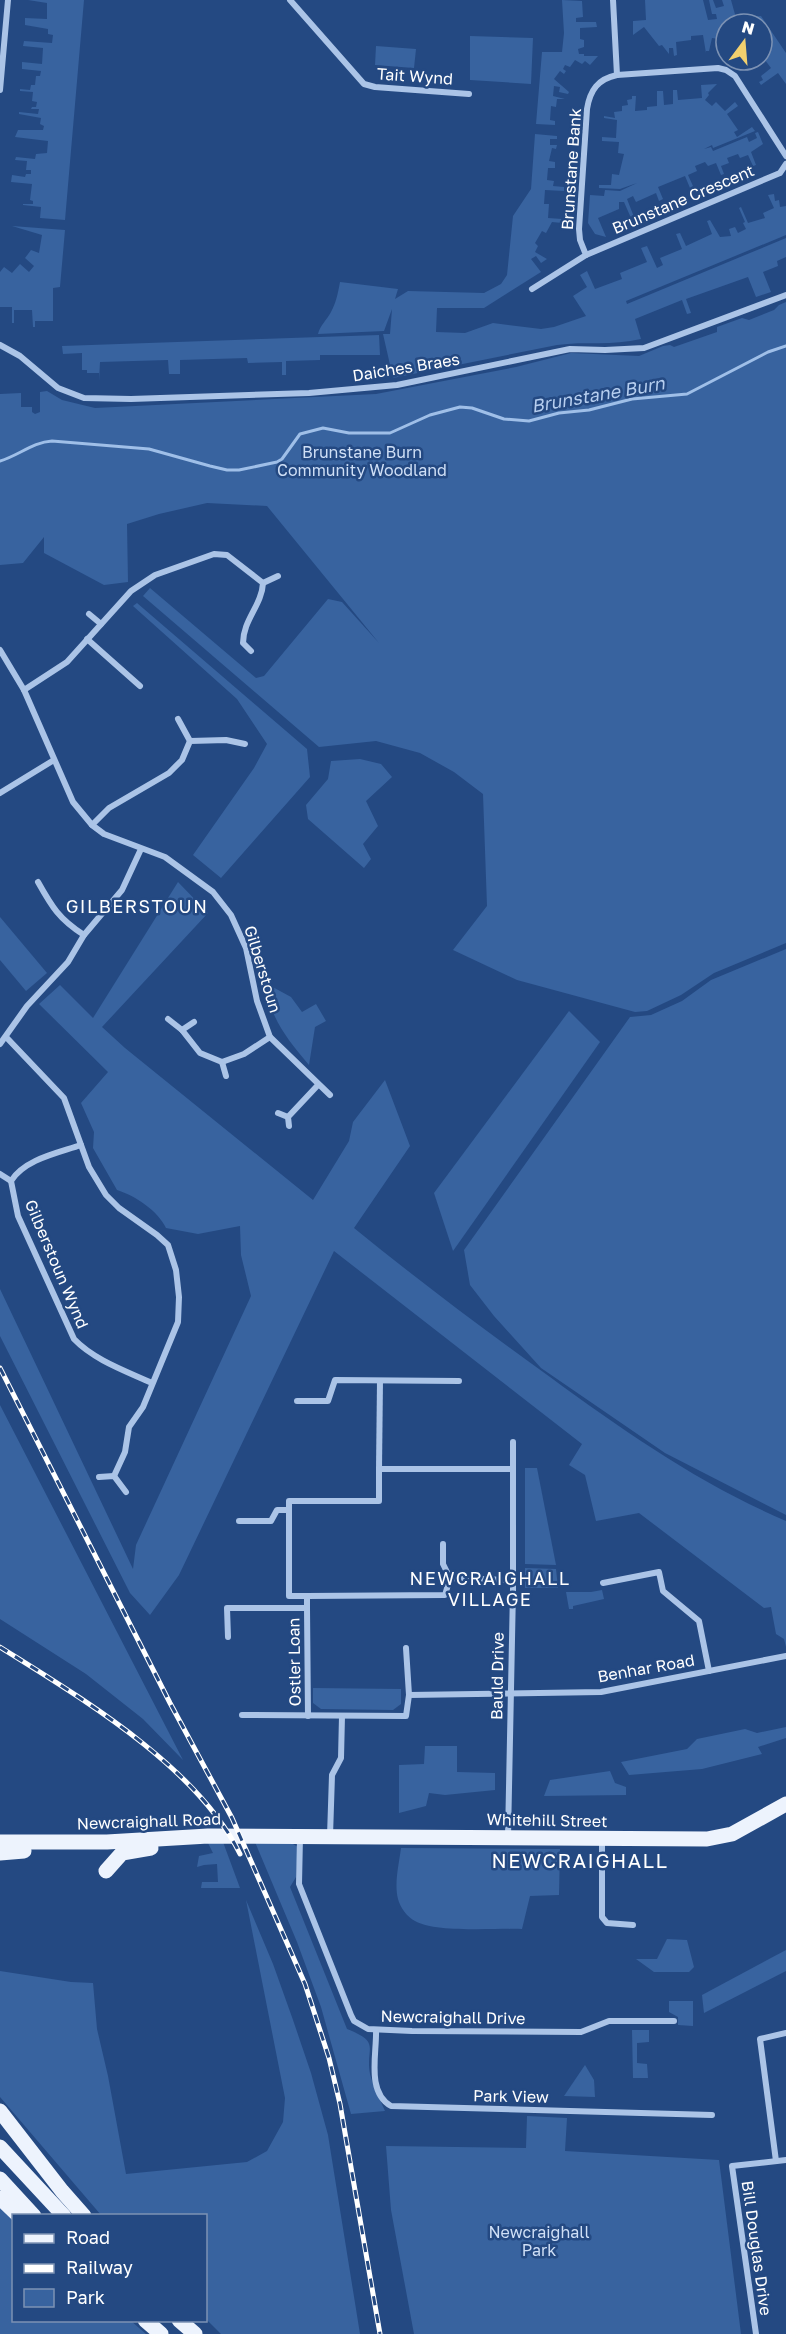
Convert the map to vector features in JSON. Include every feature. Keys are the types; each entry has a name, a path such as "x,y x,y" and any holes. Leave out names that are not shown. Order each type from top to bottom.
{"main road":[{"name":"Whitehill Street","path":"300,1836 707,1839 724,1836 786,1804"},
{"name":"Newcraighall Road","path":"0,1842 107,1842 181,1837 300,1836"},
{"path":"106,1871 122,1853 167,1846 181,1837"},
{"path":"0,1853 41,1849 59,1842"},
{"path":"0,2111 55,2183 82,2214"},
{"path":"0,2147 62,2214"},
{"path":"0,2179 32,2214"},
{"path":"0,2198 17,2214"},
{"path":"147,2322 161,2334"},
{"path":"181,2322 195,2334"},
{"path":"192,2322 202,2334"}],"street":[{"path":"0,90 8,0"},
{"name":"Tait Wynd","path":"290,0 364,84 375,87 468,94"},
{"path":"613,0 617,75 718,68 726,70 735,76 786,156"},
{"name":"Brunstane Bank","path":"586,255 580,240 579,229 588,102 591,92 599,81 617,75"},
{"name":"Brunstane Crescent","path":"586,255 780,173 786,164"},
{"path":"532,289 586,255"},
{"name":"Daiches Braes","path":"0,345 20,356 58,388 84,398 131,399 309,393 397,385 570,349 644,348 786,295"},
{"path":"24,690 67,662 131,591 155,575 214,554 227,555 263,583"},
{"path":"263,583 278,576"},
{"path":"251,651 243,643 243,633 251,612 263,594 263,583"},
{"path":"90,614 101,624"},
{"path":"87,639 140,686"},
{"name":"Gilberstoun","path":"0,650 24,690 73,802 92,825 117,840 165,857 213,892 231,915 246,948 257,1001 270,1037 330,1095"},
{"path":"178,719 190,741"},
{"path":"190,741 226,740 245,744"},
{"path":"92,825 109,808 169,773 182,760 190,741"},
{"path":"0,793 54,760"},
{"path":"0,1044 27,1006 68,962 84,935 122,890 141,849"},
{"path":"38,882 50,905 65,922 84,935"},
{"path":"168,1019 182,1030 200,1053 222,1062 226,1076"},
{"path":"182,1030 194,1022"},
{"name":"Gilberstoun","path":"222,1062 243,1054 270,1037"},
{"path":"6,1038 64,1098 89,1167 105,1195 168,1245 176,1270 179,1297 178,1322 142,1407 129,1427 124,1452 114,1476"},
{"path":"289,1126 288,1117 318,1085"},
{"path":"278,1113 288,1117"},
{"path":"0,1174 11,1181 17,1172 38,1160 81,1145"},
{"name":"Gilberstoun Wynd","path":"11,1181 18,1216 74,1339 82,1348 152,1383"},
{"path":"297,1401 328,1401 335,1380 459,1382"},
{"path":"380,1381 379,1501 289,1501 289,1596 445,1595 450,1578 443,1564 443,1544"},
{"name":"Bauld Drive","path":"508,1838 513,1442"},
{"path":"379,1469 513,1469"},
{"path":"99,1476 114,1476"},
{"path":"114,1476 126,1492"},
{"path":"238,1521 271,1521 278,1510 289,1510"},
{"path":"603,1583 659,1572 663,1591 699,1621 709,1671"},
{"path":"450,1578 513,1580"},
{"name":"Ostler Loan","path":"307,1596 308,1716"},
{"path":"228,1637 227,1608 307,1608"},
{"path":"242,1715 406,1716 409,1695 406,1648"},
{"name":"Benhar Road","path":"409,1695 601,1692 786,1656"},
{"path":"330,1837 332,1774 341,1758 342,1716"},
{"name":"Newcraighall Drive","path":"300,1836 299,1884 351,2014 362,2026 376,2030 581,2032 609,2021 674,2021"},
{"path":"602,1839 602,1917 607,1923 633,1925"},
{"name":"Park View","path":"376,2030 376,2086 383,2102 391,2106 712,2115"},
{"path":"786,2033 760,2039 776,2160 786,2160"},
{"name":"Bill Douglas Drive","path":"756,2334 732,2166 776,2160"}],"green space":[{"path":"28,0 84,0 65,220 40,218 41,207 23,205 33,204 30,200 32,184 11,182 12,175 25,177 26,174 31,174 31,170 26,170 27,161 15,160 16,157 35,159 36,154 47,153 48,141 15,137 18,130 43,130 44,126 40,124 41,118 19,114 19,112 38,114 39,109 31,109 36,107 37,102 32,101 33,92 20,91 20,89 30,90 31,85 35,85 36,76 40,76 41,71 22,69 22,62 42,64 43,48 23,46 24,41 52,43 53,35 48,34 48,29 25,25 25,18 47,19 47,3"},
{"path":"562,0 582,1 583,17 576,18 576,22 596,22 597,27 580,28 580,39 584,40 584,47 578,49 579,54 584,54 584,56 598,56 590,65 585,61 582,64 575,60 570,67 565,65 564,74 560,71 554,79 569,92 568,94 559,92 560,87 554,86 553,96 565,99 557,99 556,107 551,106 550,120 555,121 555,125 536,124 542,52 562,52 564,33"},
{"path":"645,0 703,0 708,20 714,19 714,38 712,38 709,51 706,53 703,35 691,36 691,40 676,42 677,55 674,56 673,48 669,48 669,54 662,45 659,46 644,27 633,35 633,21 646,20"},
{"path":"709,0 713,0 716,8 724,6 722,0 731,0 734,12 714,12 712,14"},
{"path":"774,35 786,53 786,84 778,73 761,85 759,82 763,80 761,76 766,72 774,72"},
{"path":"470,36 533,38 531,84 470,80"},
{"path":"376,46 416,49 414,68 375,65"},
{"path":"717,84 705,100 712,106 716,102 725,111 735,102 738,106 727,114 738,130 734,132 737,137 752,127 755,131 713,148 712,145 704,149 711,147 713,151 747,137 749,142 757,138 755,133 758,132 763,144 751,152 756,165 753,166 748,155 740,158 738,154 727,158 729,163 721,166 724,174 721,175 716,163 708,166 705,162 695,166 697,171 688,175 693,186 690,188 685,176 658,187 663,199 659,201 656,193 636,202 633,196 627,199 634,217 631,218 624,202 619,202 619,209 598,218 606,237 595,234 588,223 590,195 604,196 605,190 620,191 637,183 620,189 599,188 599,185 611,185 612,174 619,175 624,154 618,153 619,142 602,141 602,137 616,138 617,120 604,118 604,116 615,118 614,112 622,111 622,106 628,105 627,100 632,99 632,96 636,96 635,111 647,110 647,107 657,106 657,91 663,91 664,105 673,104 673,90 677,90 678,100 702,98 701,85"},
{"path":"535,134 557,136 557,139 550,139 550,145 557,145 556,149 552,148 549,161 555,162 555,168 548,168 547,180 554,181 553,186 564,187 564,191 545,190 544,204 549,204 548,218 562,219 562,223 552,222 546,233 542,231 535,243 538,246 535,252 547,259 541,263 536,256 531,259 541,272 484,308 437,308 436,332 465,333 493,323 541,329 586,316 573,296 587,287 580,275 587,271 595,289 622,279 620,273 647,262 641,248 647,246 657,268 663,265 660,258 682,249 676,234 680,233 686,246 712,234 707,221 710,220 720,237 731,236 729,229 735,227 738,233 746,229 739,208 741,207 748,223 765,218 763,213 774,208 768,195 774,194 775,201 779,200 780,207 786,206 786,235 626,301 627,304 786,238 786,257 777,261 778,266 763,272 771,292 756,297 748,277 686,299 691,313 687,314 682,300 635,319 641,339 557,345 393,378 383,334 390,334 392,309 384,331 318,334 334,305 340,282 398,289 395,299 408,291 484,293 501,284 507,275 513,216 531,189"},
{"path":"12,226 65,230 60,287 53,288 53,321 35,321 35,327 33,327 32,310 14,310 14,323 12,323 12,307 0,307 0,272 4,267 12,273 20,264 29,272 34,266 25,258 31,250 39,253 42,235"},
{"name":"Brunstane Burn Community Woodland","path":"786,302 786,943 714,973 681,995 647,1011 635,1012 517,980 453,950 487,906 483,794 454,772 420,753 376,741 319,747 143,596 150,588 256,678 264,676 328,599 342,602 379,643 267,506 207,503 127,524 128,582 104,585 44,553 44,537 23,563 0,565 0,394 21,393 21,407 32,407 32,412 35,414 40,412 40,392 47,391 62,400 95,408 376,394 516,367 571,353 639,356 663,346 674,347 717,332 717,327 742,318 749,320 774,310"},
{"path":"379,335 380,355 320,355 320,360 286,361 286,375 282,375 282,362 248,363 247,358 180,360 180,374 169,374 168,360 100,362 99,381 99,373 87,373 87,370 82,370 82,353 63,354 62,346"},
{"path":"137,603 307,749 310,777 221,878 193,855 254,768 267,744 237,699 133,606"},
{"path":"360,759 381,764 392,777 366,801 378,826 363,844 371,859 364,868 308,819 306,805 328,779 331,761"},
{"path":"178,882 208,913 102,1027 313,1200 349,1141 353,1122 385,1080 410,1146 354,1228 475,1322 635,1437 723,1491 786,1521 786,1647 784,1639 776,1634 771,1607 764,1608 639,1513 596,1521 585,1475 569,1465 582,1444 334,1251 179,1575 150,1615 130,1593 0,1336 0,1289 133,1569 136,1545 251,1296 241,1255 240,1226 198,1234 166,1228 158,1216 146,1205 117,1190 93,1148 94,1132 81,1103 108,1072 39,1004 60,985 93,1018"},
{"path":"0,917 47,973 26,991 0,960"},
{"path":"786,949 786,1515 665,1453 541,1368 494,1316 470,1285 464,1250 630,1017 651,1015 682,1001 711,980"},
{"path":"269,985 291,997 302,1012 316,1004 326,1021 315,1027 309,1065 287,1038 277,1020 264,987"},
{"path":"569,1011 600,1042 453,1251 434,1193"},
{"path":"0,1405 183,1760 143,1719 86,1674 0,1619"},
{"path":"525,1468 537,1468 556,1565 525,1564"},
{"path":"525,1568 556,1569 558,1588 525,1588"},
{"path":"602,1590 604,1599 569,1609 566,1592"},
{"path":"313,1688 401,1689 401,1704 393,1710 321,1709 313,1703"},
{"path":"786,1727 786,1738 758,1747 762,1754 702,1769 629,1775 621,1762 687,1749 697,1739 745,1729 757,1733"},
{"path":"425,1746 457,1746 457,1772 495,1773 495,1790 445,1795 429,1793 426,1806 399,1813 399,1765 424,1764"},
{"path":"610,1771 615,1783 626,1787 626,1795 544,1796 550,1780"},
{"path":"207,1841 223,1842 240,1888 201,1888 202,1882 218,1882 217,1864 197,1867 199,1856 213,1853"},
{"path":"288,1841 298,1847 296,1877 290,1887 347,2029 365,2038 368,2042 370,2074 385,2111 351,2114 321,2007 297,1942 255,1842"},
{"path":"401,1848 560,1849 559,1895 530,1896 522,1929 451,1929 424,1925 409,1917 398,1899 397,1880"},
{"path":"246,1900 273,1964 293,2020 328,2135 360,2334 221,2334 207,2320 207,2214 100,2214 0,2097 0,1971 71,1982 93,1983 97,2029 126,2174 247,2162 267,2151 283,2122 285,2098"},
{"path":"667,1939 687,1940 694,1967 689,1972 654,1972 636,1959 657,1959"},
{"path":"786,1950 786,1971 704,2013 702,1995"},
{"path":"669,2001 693,2001 693,2026 678,2025 678,2017 669,2012"},
{"path":"632,2030 649,2030 649,2042 637,2043 637,2063 647,2064 648,2078 633,2078"},
{"path":"585,2065 594,2080 595,2097 564,2096"},
{"name":"Newcraighall Park","path":"527,2116 567,2118 565,2151 719,2160 741,2334 414,2334 391,2210 386,2146 526,2148"},
{"path":"0,2205 12,2216 12,2322 132,2322 146,2334 0,2334"}],"waterway":[{"name":"Brunstane Burn","path":"0,461 38,444 52,441 149,449 227,470 239,470 277,462 282,459 300,434 323,428 349,433 390,433 430,415 460,407 472,408 504,419 529,421 632,399 687,394 768,352 786,346"}],"railway":[{"path":"0,1368 170,1703 232,1818 305,1984 329,2058 340,2104 380,2334"},
{"path":"0,1647 66,1688 167,1763 196,1792 221,1822 240,1854"}],"district":[{"name":"GILBERSTOUN","path":"137,907"},
{"name":"NEWCRAIGHALL VILLAGE","path":"490,1589"},
{"name":"NEWCRAIGHALL","path":"580,1861"}]}
